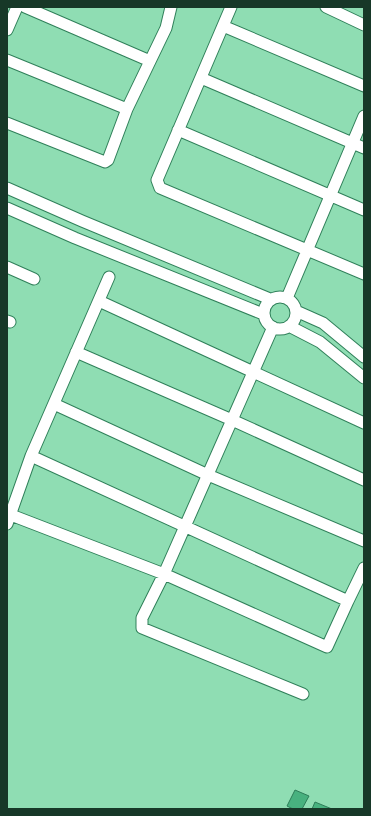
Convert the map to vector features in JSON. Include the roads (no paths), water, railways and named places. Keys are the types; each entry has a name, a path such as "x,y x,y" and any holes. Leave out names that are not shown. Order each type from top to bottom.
{"street":[{"path":"7,30 17,7"},
{"path":"25,7 150,61"},
{"path":"7,123 104,162 108,160 127,109 166,28 170,7"},
{"path":"231,7 157,180 160,188 364,274"},
{"path":"326,7 364,25"},
{"path":"223,26 364,86"},
{"path":"7,60 127,109"},
{"path":"201,78 364,148"},
{"path":"287,298 306,249 364,116"},
{"path":"178,130 364,210"},
{"path":"7,188 82,221 270,299"},
{"path":"7,208 75,238 263,314"},
{"path":"7,267 34,279"},
{"path":"109,278 31,456 9,520 164,574 327,647 364,568"},
{"path":"281,296 287,298 295,306 296,311 293,322 289,326 284,328 273,327 265,319 263,314 266,303 270,299 281,296"},
{"path":"99,301 364,423"},
{"path":"296,311 323,323 364,357"},
{"path":"289,326 320,342 364,378"},
{"path":"273,327 186,526 142,618 142,628 303,694"},
{"path":"76,352 232,420 364,480"},
{"path":"54,404 208,475 364,541"},
{"path":"31,456 348,601"}]}
